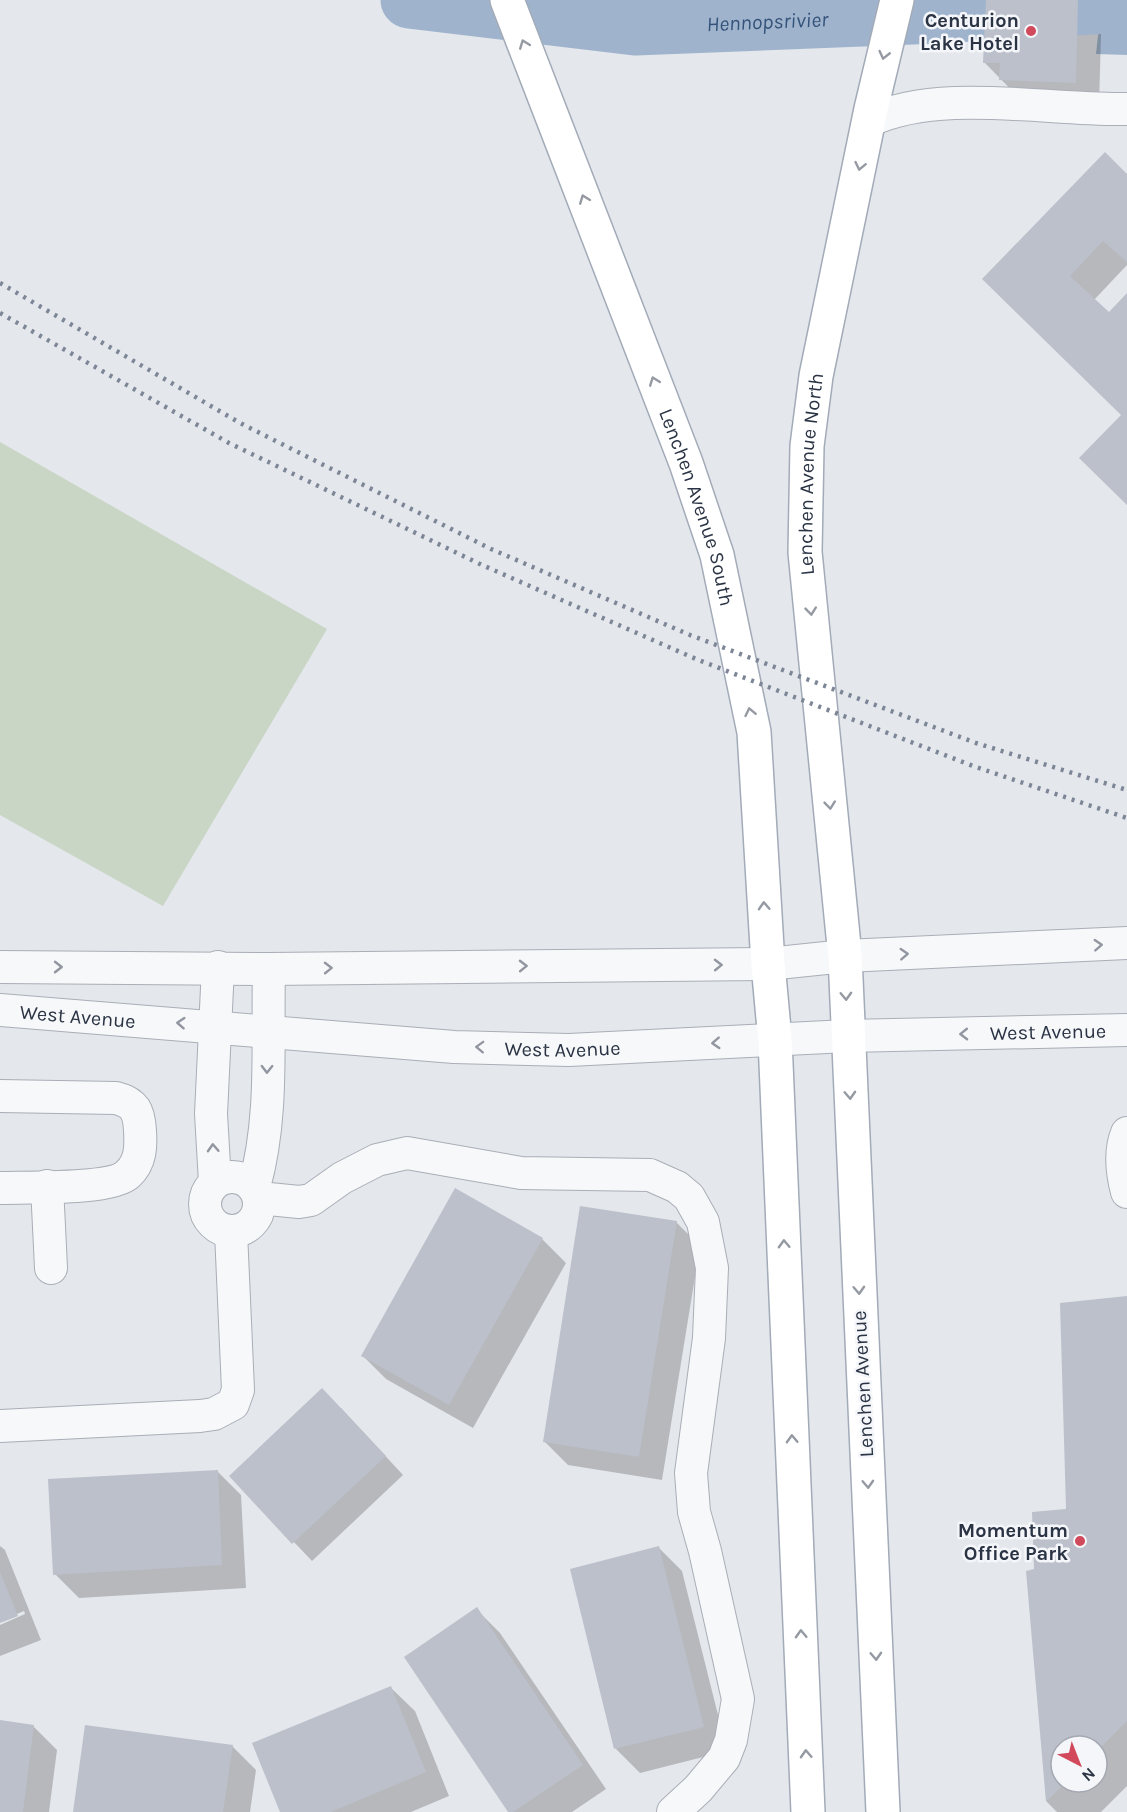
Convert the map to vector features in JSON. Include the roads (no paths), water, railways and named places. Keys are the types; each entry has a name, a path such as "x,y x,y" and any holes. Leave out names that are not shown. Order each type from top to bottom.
{"main road":[{"name":"Lenchen Avenue South","path":"507,0 686,463 717,555 754,732 768,964 775,1040"},
{"name":"Lenchen Avenue North","path":"845,956 805,552 807,446 816,376 870,115 897,0"},
{"name":"Lenchen Avenue","path":"845,956 883,1812"},
{"path":"775,1040 808,1812"}],"street":[{"path":"870,115 934,105 1127,109"},
{"path":"0,967 269,969 768,964 845,956 1127,943"},
{"path":"215,1182 211,1114 218,967"},
{"path":"269,969 266,1123 256,1192 259,1212 251,1225 231,1232 215,1226 206,1212 206,1196 215,1182 223,1178 239,1177 256,1192 299,1202 311,1200 342,1178 377,1160 407,1153 521,1173 650,1175 677,1187 689,1197 703,1222 712,1268 709,1338 691,1473 694,1512 738,1699 731,1740 724,1758 698,1789 673,1812"},
{"name":"West Avenue","path":"0,1010 214,1025 454,1047 569,1050 848,1036 1127,1030"},
{"path":"0,1096 116,1098 127,1101 136,1108 139,1114 141,1151 127,1176 109,1184 0,1188"},
{"path":"1127,1134 1123,1144 1123,1176 1127,1192"},
{"path":"47,1186 51,1268"},
{"path":"0,1426 200,1416 214,1414 233,1404 238,1390 231,1232"}],"water":[{"path":"1102,0 1127,0 1127,55 1096,54"}],"waterway":[{"name":"Hennopsrivier","path":"409,0 635,27 937,15 1127,4"}],"railway":[{"path":"0,283 240,423 491,549 690,635 976,743 1127,790"},
{"path":"0,313 229,443 482,565 696,659 973,766 1127,818"}],"place":[{"name":"Centurion Lake Hotel","path":"1031,31"},
{"name":"Momentum Office Park","path":"1080,1541"}]}
